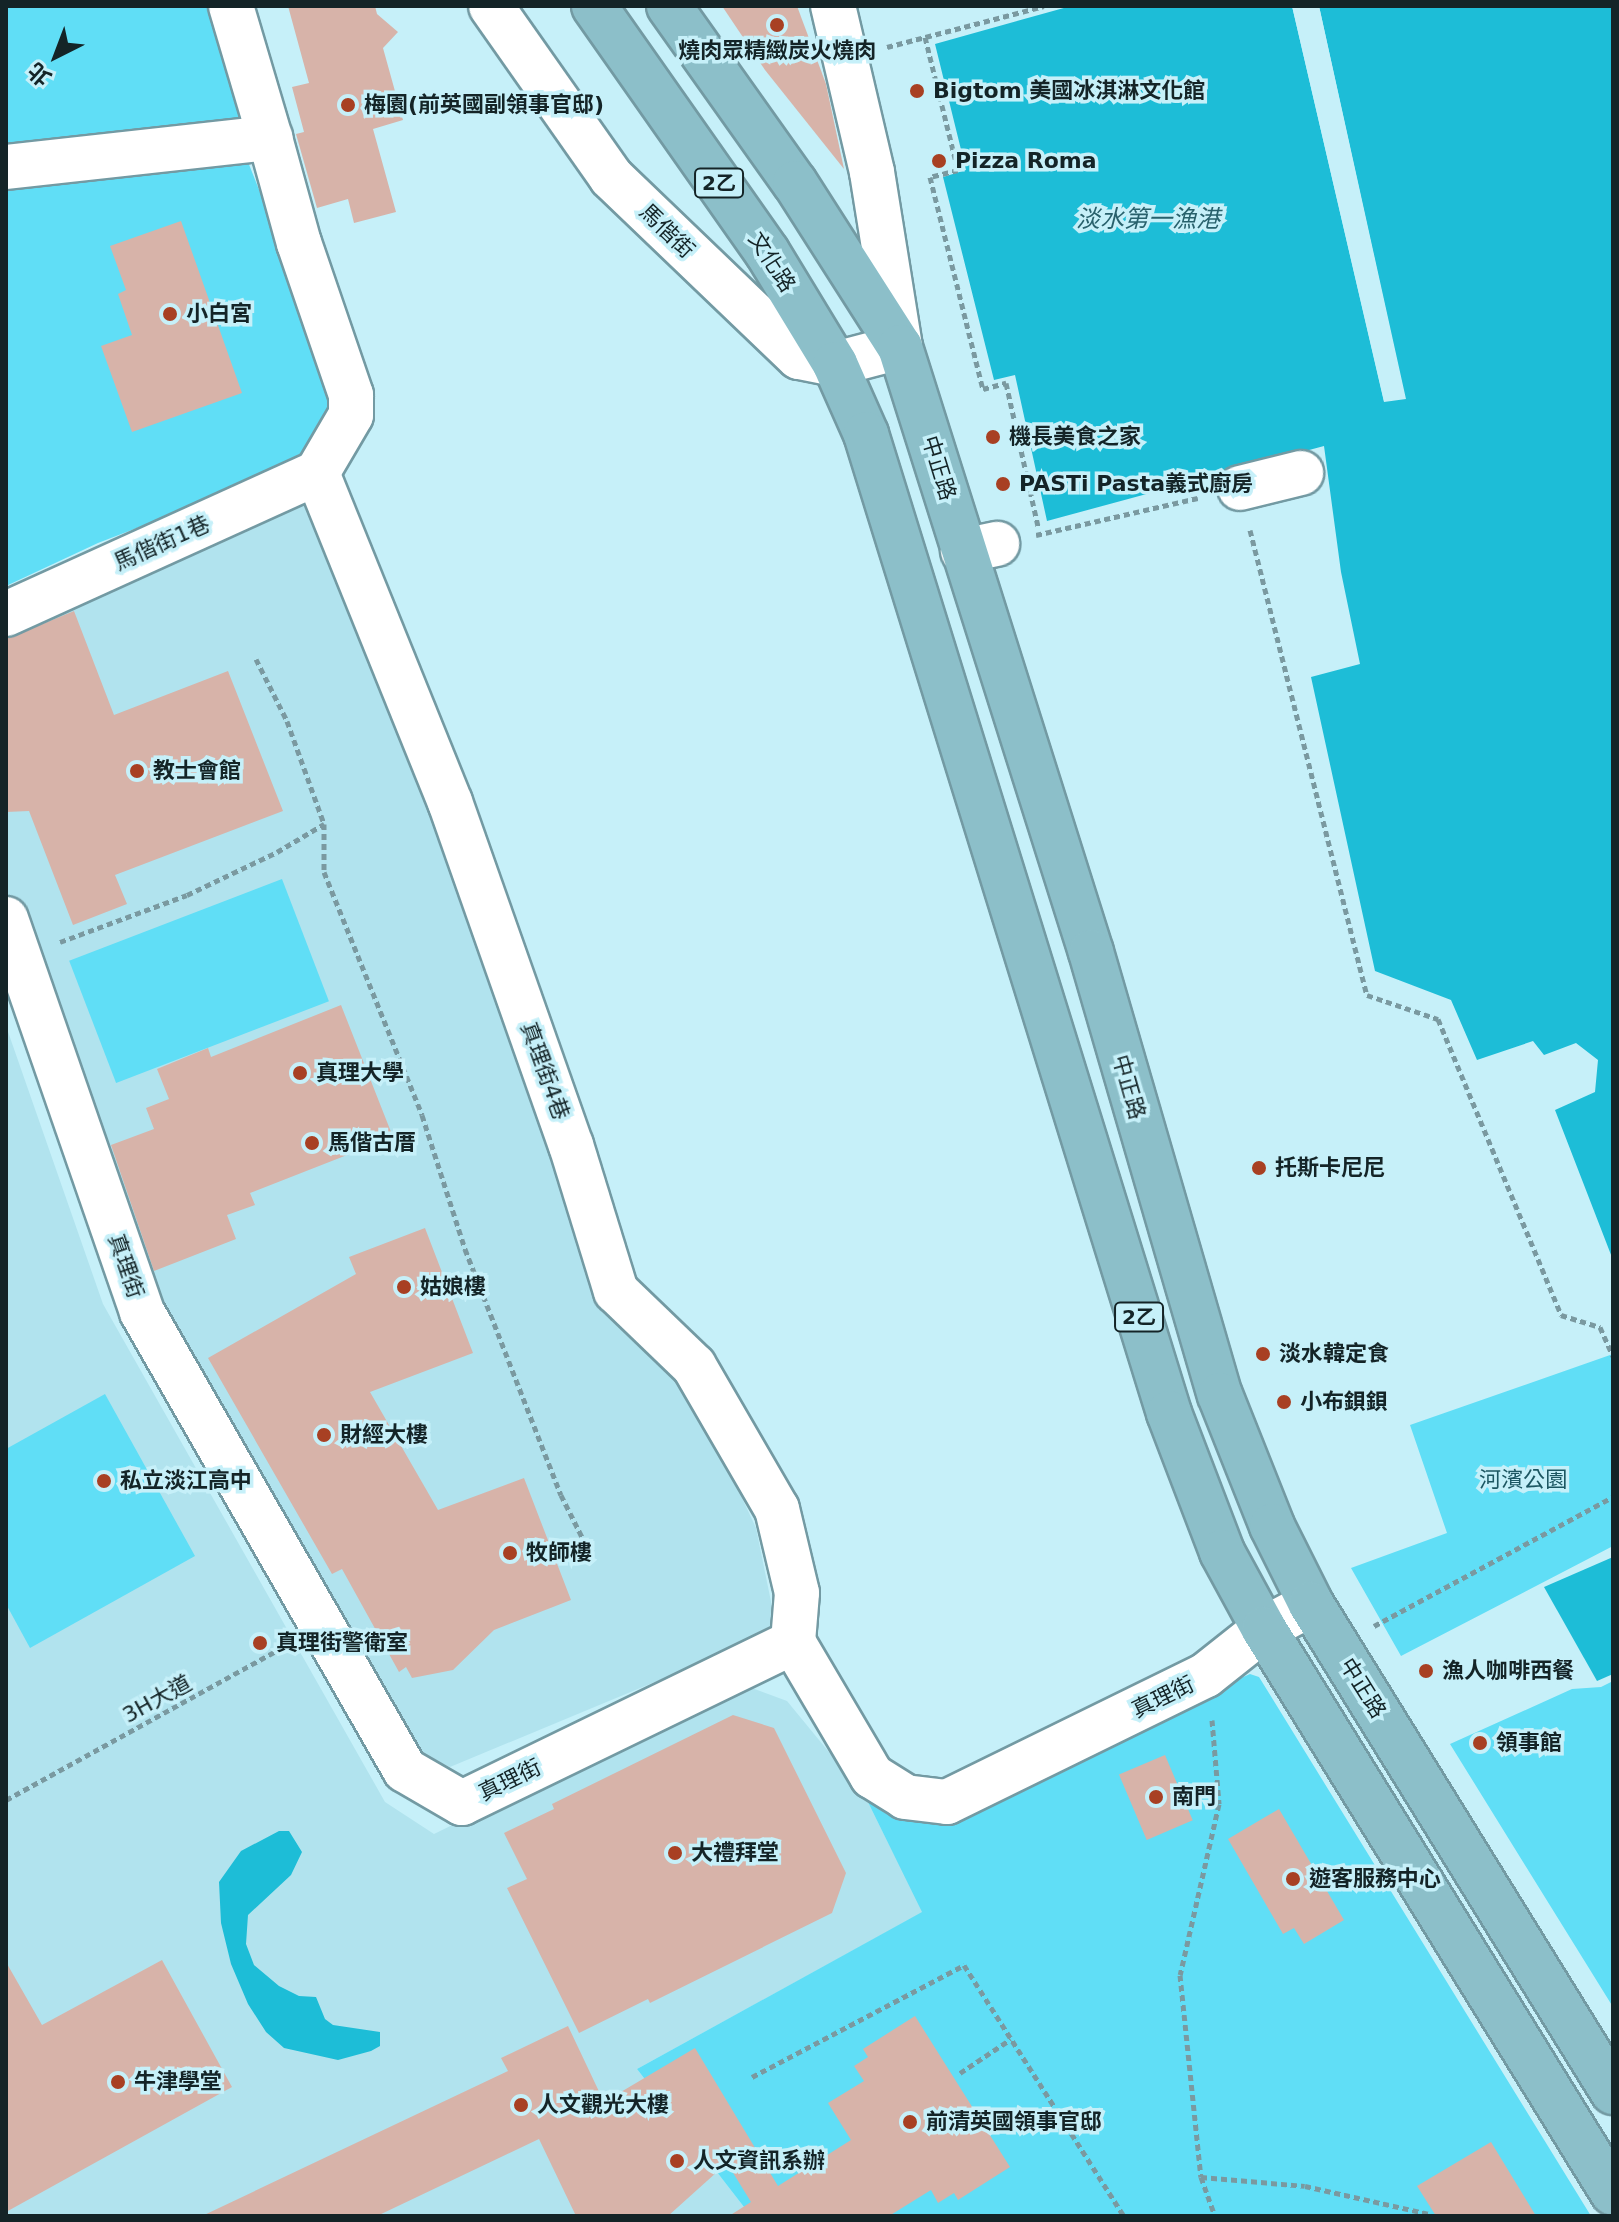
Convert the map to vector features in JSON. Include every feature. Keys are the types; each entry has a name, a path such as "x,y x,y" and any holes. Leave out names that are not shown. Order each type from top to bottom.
{"main road":[{"name":"文化路","path":"594,6 767,252 835,364"},
{"name":"2乙","path":"669,6 795,183 900,347"},
{"name":"中正路","path":"900,347 980,547 1091,952 1220,1395 1272,1526 1311,1604 1613,2092"},
{"name":"2乙","path":"835,364 866,434 1169,1413 1222,1552 1264,1629 1613,2193"}],"street":[{"path":"231,6 299,243 351,395 351,415 317,473"},
{"name":"馬偕街","path":"491,6 611,177 799,357 835,364 900,347"},
{"name":"中正路","path":"833,6 872,172 900,347"},
{"path":"6,167 270,138"},
{"name":"馬偕街1巷","path":"6,614 317,473"},
{"name":"真理街4巷","path":"317,473 450,802 571,1145 616,1291 694,1366 777,1509 797,1593 793,1642"},
{"path":"1240,488 1301,473"},
{"name":"真理街","path":"6,919 142,1312 405,1770 462,1803 793,1642 872,1776 905,1797 947,1802 1206,1675 1264,1629 1311,1604"}],"path":[{"path":"881,49 1044,6"},
{"path":"925,37 958,170 930,177 983,389 1006,383 1040,534"},
{"path":"980,547 1240,488 1367,995 1438,1019 1561,1315 1600,1327 1613,1356"},
{"path":"256,659 287,721 324,824 324,872 422,1115 465,1249 561,1495 590,1553"},
{"path":"55,944 187,895 277,852 324,824"},
{"path":"1370,1628 1613,1497"},
{"name":"3H大道","path":"6,1800 323,1626"},
{"path":"1206,1675 1219,1804 1180,1975 1201,2177 1215,2216"},
{"path":"752,2077 964,1965 1124,2216"},
{"path":"960,2073 1011,2039"},
{"path":"1201,2177 1305,2186 1429,2214"}],"shaded area":[{"name":"真理大學","path":"309,498 403,713 556,1139 689,1384 756,1528 777,1631 450,1767 408,1748 154,1311 6,903 6,632"},
{"path":"6,1026 103,1304 385,1802 434,1834 741,1684 787,1701 865,1796 923,1912 637,2069 751,2216 6,2216"}],"green space":[{"path":"6,6 218,6 250,117 6,145"},
{"path":"248,162 345,406 320,443 287,470 98,543 6,586 6,186"},
{"path":"282,879 329,1001 116,1083 69,961"},
{"name":"河濱公園","path":"1613,1354 1613,1546 1401,1656 1351,1568 1447,1533 1410,1425"},
{"path":"105,1394 195,1556 30,1648 6,1604 6,1449"},
{"path":"1250,1674 1259,1677 1591,2216 751,2216 637,2069 922,1912 865,1796 936,1813"},
{"path":"1613,1681 1613,2007 1450,1744 1572,1689 1601,1687"}],"water":[{"name":"淡水第一漁港","path":"1071,6 1292,6 1384,401 1405,398 1319,6 1613,6 1613,1260 1555,1110 1595,1092 1598,1060 1576,1043 1544,1055 1533,1041 1477,1060 1451,1000 1375,971 1311,677 1360,664 1341,572 1324,446 1047,521 1015,375 994,380 943,177 966,170 935,44"},
{"path":"1613,1557 1613,1674 1597,1681 1544,1587"},
{"path":"279,1831 289,1831 302,1852 291,1875 248,1915 246,1944 254,1965 279,1986 299,1996 316,1997 325,2019 333,2025 380,2032 380,2046 371,2051 338,2060 284,2048 266,2032 248,2004 231,1964 221,1923 219,1882 241,1851"}],"pier":[{"path":"1292,6 1296,6 1387,397 1401,395 1315,6 1319,6 1406,399 1384,402"}],"building":[{"name":"梅園(前英國副領事官邸)","path":"288,6 375,6 377,14 398,32 383,48 403,120 373,129 396,212 354,223 348,199 317,208 296,134 304,132 292,87 309,83"},
{"path":"722,6 797,6 826,84 844,169 765,70"},
{"name":"小白宮","path":"181,221 242,393 132,432 101,346 132,335 118,294 126,290 110,246"},
{"name":"教士會館","path":"74,611 114,715 228,671 283,811 115,875 127,904 73,925 29,811 6,812 6,639"},
{"name":"馬偕古厝","path":"341,1005 393,1137 250,1193 255,1205 227,1215 236,1239 154,1271 111,1145 154,1129 146,1108 169,1099 157,1069 208,1048 211,1057"},
{"path":"425,1228 473,1353 370,1392 438,1510 524,1478 571,1600 494,1630 453,1670 412,1678 406,1667 399,1672 342,1569 332,1574 208,1358 356,1274 349,1257"},
{"name":"大禮拜堂","path":"733,1715 774,1728 846,1873 832,1913 650,2003 648,1999 579,2033 507,1888 527,1879 504,1833 554,1809 552,1804"},
{"name":"南門","path":"1165,1755 1193,1820 1147,1840 1119,1775"},
{"name":"遊客服務中心","path":"1279,1809 1344,1920 1304,1944 1294,1928 1283,1934 1228,1839"},
{"name":"牛津學堂","path":"162,1960 232,2087 6,2212 6,1962 42,2025"},
{"path":"915,2016 1010,2167 958,2200 954,2193 938,2203 931,2190 889,2216 729,2216 751,2202 727,2163 668,2216 576,2216 539,2139 377,2216 202,2216 508,2071 501,2058 568,2026 604,2102 695,2048 778,2186 851,2140 828,2103 864,2081 854,2066 868,2057 863,2049"},
{"path":"1491,2142 1536,2216 1436,2216 1417,2186"}],"place":[{"name":"燒肉眾精緻炭火燒肉","path":"777,25"},
{"name":"Bigtom 美國冰淇淋文化館","path":"917,91"},
{"name":"梅園(前英國副領事官邸)","path":"348,105"},
{"name":"Pizza Roma","path":"939,161"},
{"name":"小白宮","path":"170,314"},
{"name":"機長美食之家","path":"993,437"},
{"name":"PASTi Pasta義式廚房","path":"1003,484"},
{"name":"教士會館","path":"137,771"},
{"name":"真理大學","path":"300,1073"},
{"name":"馬偕古厝","path":"312,1143"},
{"name":"托斯卡尼尼","path":"1259,1168"},
{"name":"姑娘樓","path":"404,1287"},
{"name":"淡水韓定食","path":"1263,1354"},
{"name":"小布鋇鋇","path":"1284,1402"},
{"name":"財經大樓","path":"324,1435"},
{"name":"私立淡江高中","path":"104,1481"},
{"name":"牧師樓","path":"510,1553"},
{"name":"真理街警衛室","path":"260,1643"},
{"name":"漁人咖啡西餐","path":"1426,1671"},
{"name":"領事館","path":"1480,1743"},
{"name":"南門","path":"1156,1797"},
{"name":"大禮拜堂","path":"675,1853"},
{"name":"遊客服務中心","path":"1293,1879"},
{"name":"牛津學堂","path":"118,2082"},
{"name":"人文觀光大樓","path":"521,2105"},
{"name":"前清英國領事官邸","path":"910,2122"},
{"name":"人文資訊系辦","path":"677,2161"}]}
